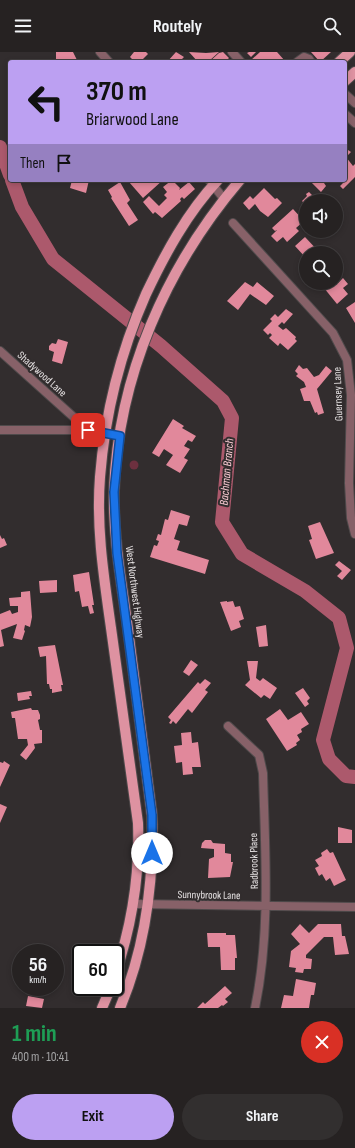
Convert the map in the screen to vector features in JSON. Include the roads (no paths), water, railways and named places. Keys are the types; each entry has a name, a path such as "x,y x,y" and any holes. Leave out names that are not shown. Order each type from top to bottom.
{"main road":[{"path":"341,60 350,52"},
{"path":"347,79 355,72"},
{"path":"124,950 134,904 138,873 138,823 99,534 99,478 104,433 115,379 127,340 155,274 178,233 213,182"},
{"name":"West Northwest Highway","path":"120,1008 137,962 149,906 152,860 152,815 117,553 114,492 120,436 134,371 162,298 192,243 238,182"},
{"path":"104,433 120,436"},
{"path":"115,660 131,658"},
{"path":"102,1008 107,996"}],"street":[{"path":"100,52 107,60"},
{"path":"232,52 239,60"},
{"path":"297,58 307,57 309,60"},
{"path":"347,96 355,103"},
{"path":"347,116 355,123"},
{"path":"213,182 224,199"},
{"name":"Guernsey Lane","path":"233,223 333,333 345,354 350,374 349,483 351,518 355,534"},
{"name":"Shadywood Lane","path":"0,351 88,430"},
{"path":"0,430 88,430 104,433"},
{"name":"Radbrook Place","path":"228,726 259,755 263,773 266,907 263,962 254,1008"},
{"name":"Sunnybrook Lane","path":"134,904 149,906 355,907"}],"waterway":[{"name":"Bachman Branch","path":"0,147 8,169"},
{"name":"Bachman Branch","path":"13,182 22,207 53,259 161,346 223,401 232,418 222,522 242,554 305,591 339,618 347,648 323,740 329,759 346,776 355,777"}]}
